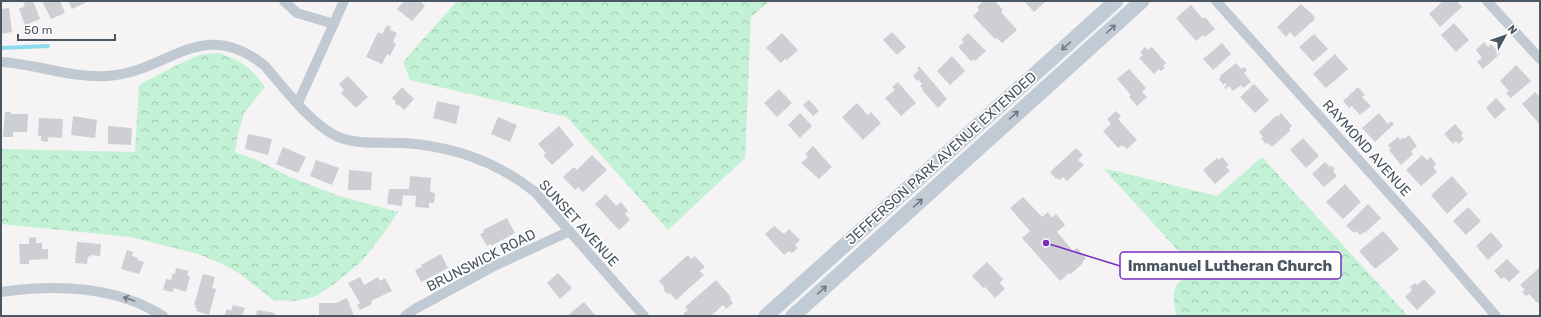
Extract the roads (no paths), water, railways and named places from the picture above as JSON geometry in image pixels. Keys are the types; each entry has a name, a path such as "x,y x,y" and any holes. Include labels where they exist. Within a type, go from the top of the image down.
{"street":[{"path":"284,1 297,13 334,24"},
{"path":"298,103 344,1"},
{"name":"JEFFERSON PARK AVENUE EXTENDED","path":"766,316 1116,1"},
{"name":"JEFFERSON PARK AVENUE EXTENDED","path":"793,316 1142,1"},
{"name":"RAYMOND AVENUE","path":"1216,1 1428,237 1496,316"},
{"path":"1487,1 1540,59"},
{"name":"SUNSET AVENUE","path":"1,62 29,65 70,75 92,77 124,74 150,65 186,49 204,45 225,46 239,50 255,58 324,129 337,136 348,140 363,142 425,144 444,148 469,155 500,168 518,178 535,192 644,316"},
{"name":"BRUNSWICK ROAD","path":"406,316 415,309 492,267 570,231"},
{"path":"1,292 55,288 109,293 130,299 163,316"}],"waterway":[{"path":"1,48 48,46"}],"place":[{"name":"Immanuel Lutheran Church","path":"1046,243"}]}
